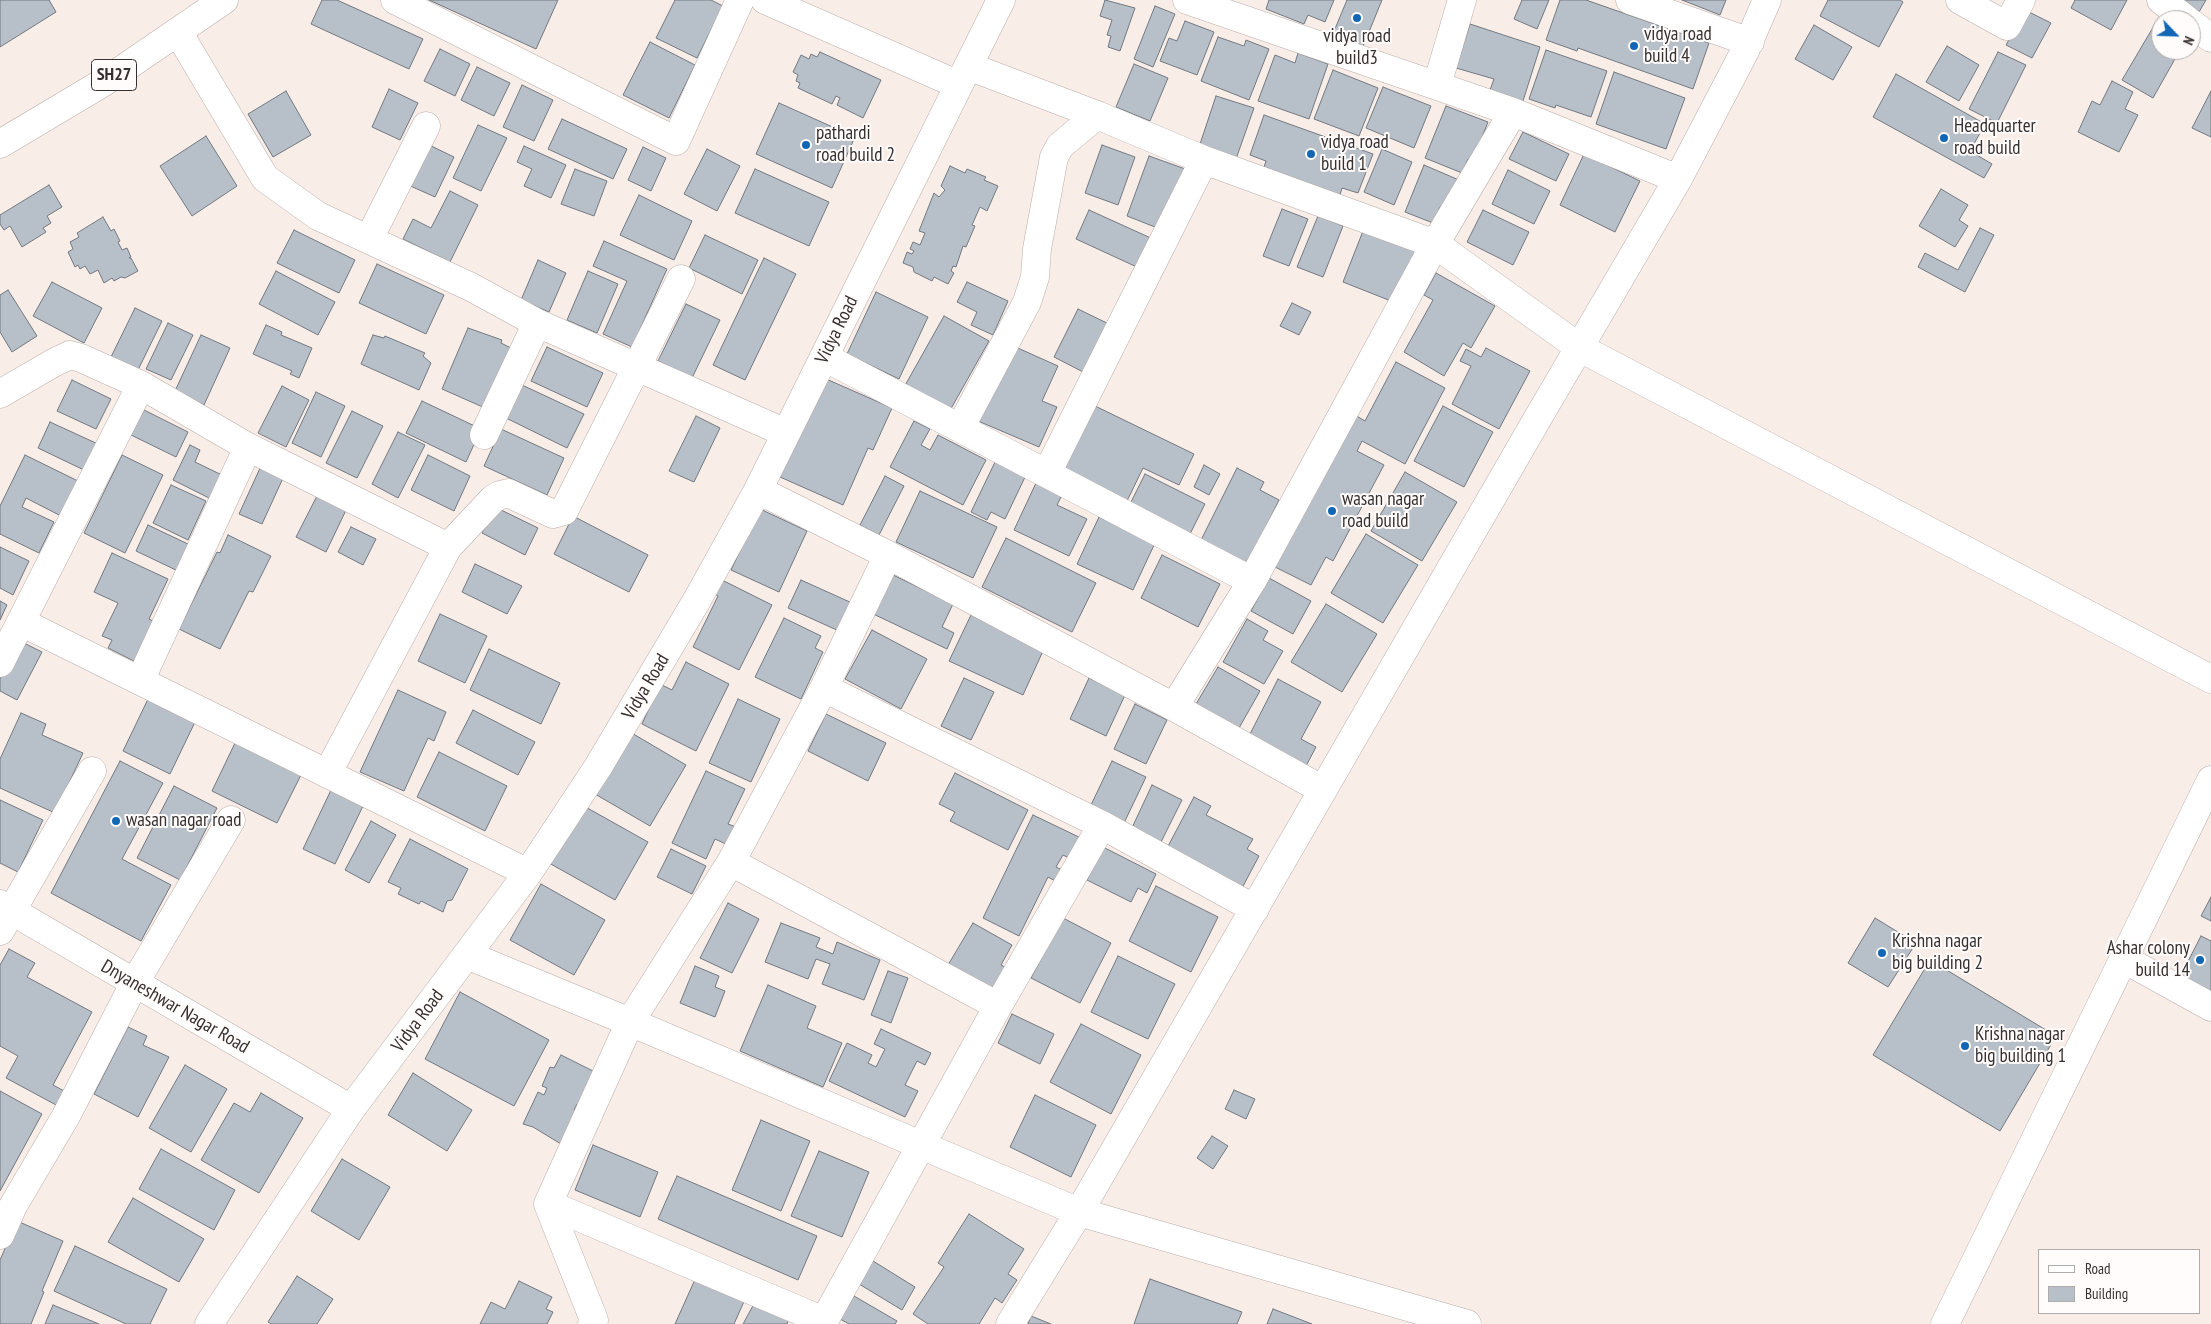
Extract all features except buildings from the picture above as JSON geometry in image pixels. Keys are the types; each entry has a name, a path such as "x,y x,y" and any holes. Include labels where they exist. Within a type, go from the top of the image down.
{"street":[{"name":"SH27","path":"0,144 104,82 224,0"},
{"path":"395,0 676,141 740,0"},
{"path":"765,0 963,76 1097,115 1204,160 1435,244 1580,348 2211,679"},
{"name":"Vidya Road","path":"209,1324 351,1109 528,873 598,767 697,600 758,490 1001,0"},
{"path":"1437,84 1462,0"},
{"path":"1630,0 1750,42"},
{"path":"1010,1324 1079,1212 1678,179 1750,42 1767,0"},
{"path":"1960,0 2006,26 2021,0"},
{"path":"2161,0 2174,10"},
{"path":"1195,1 1513,112 1678,179"},
{"path":"178,32 265,178 318,216 471,287 537,323 786,433"},
{"path":"1174,707 1252,581 1435,244 1513,112"},
{"path":"960,428 1027,302 1035,277 1037,249 1054,157 1060,146 1097,115"},
{"path":"369,239 426,126"},
{"path":"1047,473 1204,160"},
{"path":"327,774 448,547 493,499 500,495 508,493 553,514 564,511 681,280"},
{"path":"484,435 537,323"},
{"path":"0,394 70,355 81,358 141,385 248,447 448,547"},
{"path":"824,357 1252,581"},
{"path":"0,663 141,385"},
{"path":"140,681 248,447"},
{"path":"758,490 888,555 1174,707 1323,790"},
{"path":"592,1324 594,1320 548,1204 630,1022 731,862 824,688 888,555"},
{"path":"21,622 528,873"},
{"path":"824,688 1102,825 1255,909"},
{"path":"4,915 92,771"},
{"path":"1946,1324 2211,780"},
{"path":"0,1235 13,1206 66,1116 134,984 231,820"},
{"path":"548,1204 823,1322 998,1006 1102,825"},
{"path":"731,862 998,1006"},
{"name":"Dnyaneshwar Nagar Road","path":"4,915 134,984 351,1109"},
{"path":"467,955 1079,1212 1467,1324"},
{"path":"2124,959 2211,1007"}],"place":[{"name":"vidya road build3","path":"1357,18"},
{"name":"vidya road build 4","path":"1634,46"},
{"name":"Headquarter road build","path":"1944,138"},
{"name":"pathardi road build 2","path":"806,145"},
{"name":"vidya road build 1","path":"1311,154"},
{"name":"wasan nagar road build","path":"1332,511"},
{"name":"wasan nagar road","path":"116,821"},
{"name":"Krishna nagar big building 2","path":"1882,953"},
{"name":"Ashar colony build 14","path":"2200,960"},
{"name":"Krishna nagar big building 1","path":"1965,1046"}]}
